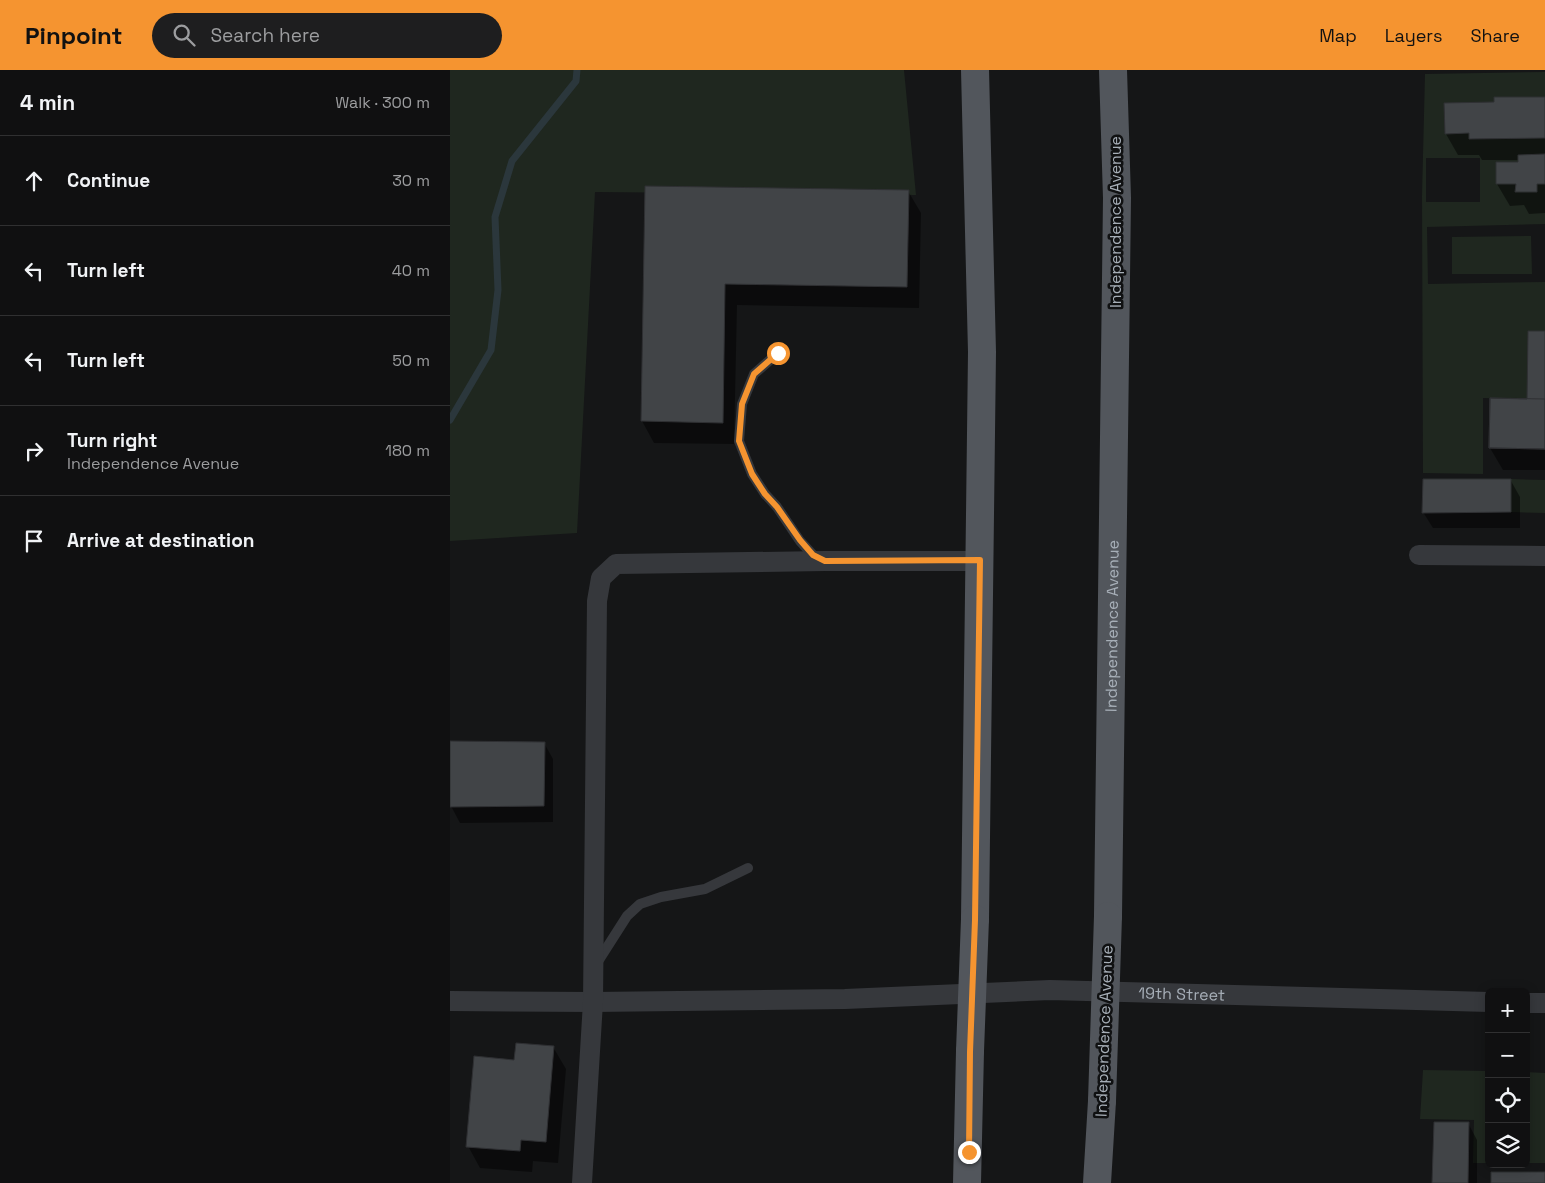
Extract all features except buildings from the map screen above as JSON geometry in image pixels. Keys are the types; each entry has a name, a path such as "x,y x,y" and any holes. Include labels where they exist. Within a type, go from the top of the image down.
{"main road":[{"path":"967,1183 975,920 982,352 975,70"},
{"name":"Independence Avenue","path":"1097,1183 1102,1101 1108,916 1117,198 1113,70"}],"street":[{"path":"1419,556 1545,556"},
{"path":"582,1183 593,1002 597,601 601,578 616,564 980,560"},
{"name":"19th Street","path":"450,1001 593,1002 845,999 1050,990 1485,1002"},
{"path":"1530,1003 1545,1003"}],"lane":[{"path":"778,353 754,374 742,404 739,441 752,474 765,494 813,555 825,561"},
{"path":"594,968 627,916 640,904 661,897 705,889 748,868"}],"shaded area":[{"path":"450,70 904,70 916,195 595,192 577,533 450,541"},
{"path":"1545,72 1545,97 1494,97 1494,102 1444,104 1445,134 1469,133 1469,139 1545,138 1545,154 1518,155 1518,162 1496,162 1496,184 1516,184 1516,192 1537,192 1537,184 1545,184 1545,224 1427,227 1428,284 1545,282 1545,331 1528,332 1527,399 1483,398 1483,474 1423,473 1422,196 1425,74","holes":["1426,158 1480,158 1480,202 1426,202"]},
{"path":"1531,236 1532,274 1452,274 1452,237"},
{"path":"1511,479 1545,480 1545,513 1511,512"},
{"path":"1423,1070 1485,1071 1485,1163 1473,1163 1474,1120 1420,1119"},
{"path":"1530,1072 1545,1073 1545,1163 1530,1163"}],"waterway":[{"path":"450,420 491,350 498,290 495,217 512,161 576,81 577,70"}],"route":[{"path":"778,353 754,374 742,404 739,441 752,474 765,494 813,555 825,561 980,560 975,920 970,1052 969,1152"}]}
